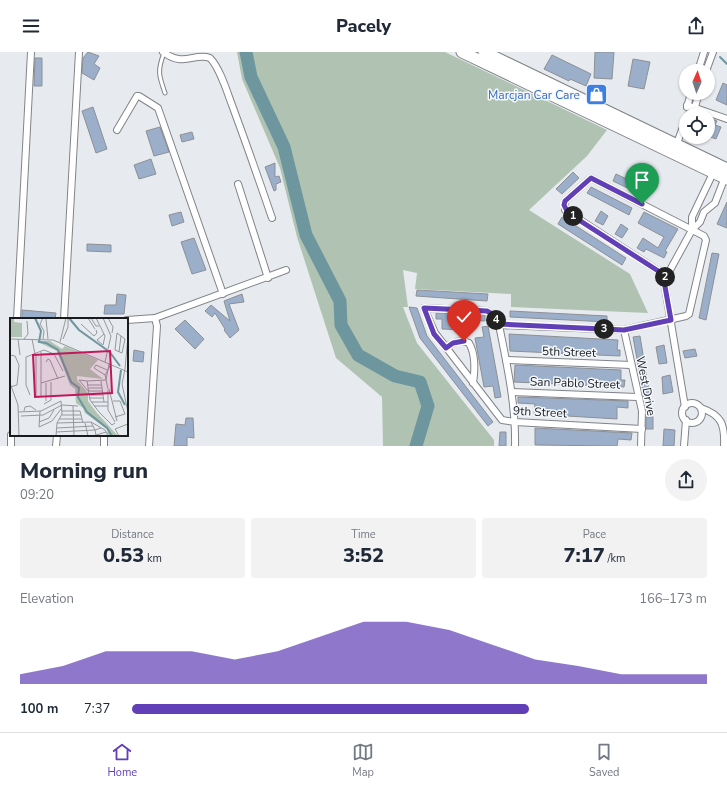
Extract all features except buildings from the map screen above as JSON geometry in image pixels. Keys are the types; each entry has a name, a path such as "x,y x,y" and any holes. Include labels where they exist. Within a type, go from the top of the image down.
{"highway":[{"path":"462,52 675,149"},
{"path":"484,52 726,175"}],"street":[{"path":"17,318 31,52"},
{"path":"64,318 79,52"},
{"path":"164,52 177,59 193,52 201,52 210,58 223,81 272,218"},
{"path":"700,64 704,53 712,54 708,64"},
{"path":"117,130 137,96 158,108 223,294"},
{"path":"687,108 689,100"},
{"path":"695,107 697,100"},
{"path":"687,105 727,119"},
{"path":"675,149 679,138"},
{"path":"692,230 692,217 714,168"},
{"path":"688,405 683,390 664,281 692,230 700,222 704,212 715,203 726,175"},
{"path":"515,446 515,422 512,392 499,324 624,330 686,316 691,310 706,240 704,236 591,178 565,201 565,210 568,213 666,276"},
{"path":"238,184 268,278"},
{"path":"128,320 155,318 268,278 286,270"},
{"name":"9th Street","path":"499,324 492,314 487,311 424,308 434,334 500,418 506,422 642,428"},
{"path":"148,446 157,326 155,318"},
{"name":"West Drive","path":"624,330 637,397 642,411 641,446"},
{"path":"446,348 458,341 469,343 472,348 475,368 473,383"},
{"name":"5th Street","path":"506,360 631,365"},
{"name":"San Pablo Street","path":"512,392 637,397"},
{"path":"684,446 686,420 683,412 688,405 696,404 718,417 724,431 724,446"},
{"path":"686,420 691,423 697,422 702,414 701,408"}],"lane":[{"path":"164,52 159,66 158,75 165,93"}],"green space":[{"path":"237,52 445,52 607,130 587,156 529,210 630,274 648,313 511,307 511,294 415,289 417,273 403,270 408,307 403,307 417,343 494,440 494,446 383,446 382,397 336,358 297,237 280,168 242,79"}],"waterway":[{"path":"246,52 251,77 284,147 306,235 340,301 341,325 358,355 395,376 420,382 428,406 416,446"},
{"path":"720,57 727,64"}],"place":[{"name":"Marcjan Car Care","path":"596,95"}],"route":[{"path":"464,341 458,341 446,348 434,334 424,308 487,311 492,314 499,324 624,330 671,320 664,281 666,276 568,213 565,210 564,205 565,201 591,178 642,204"}]}
